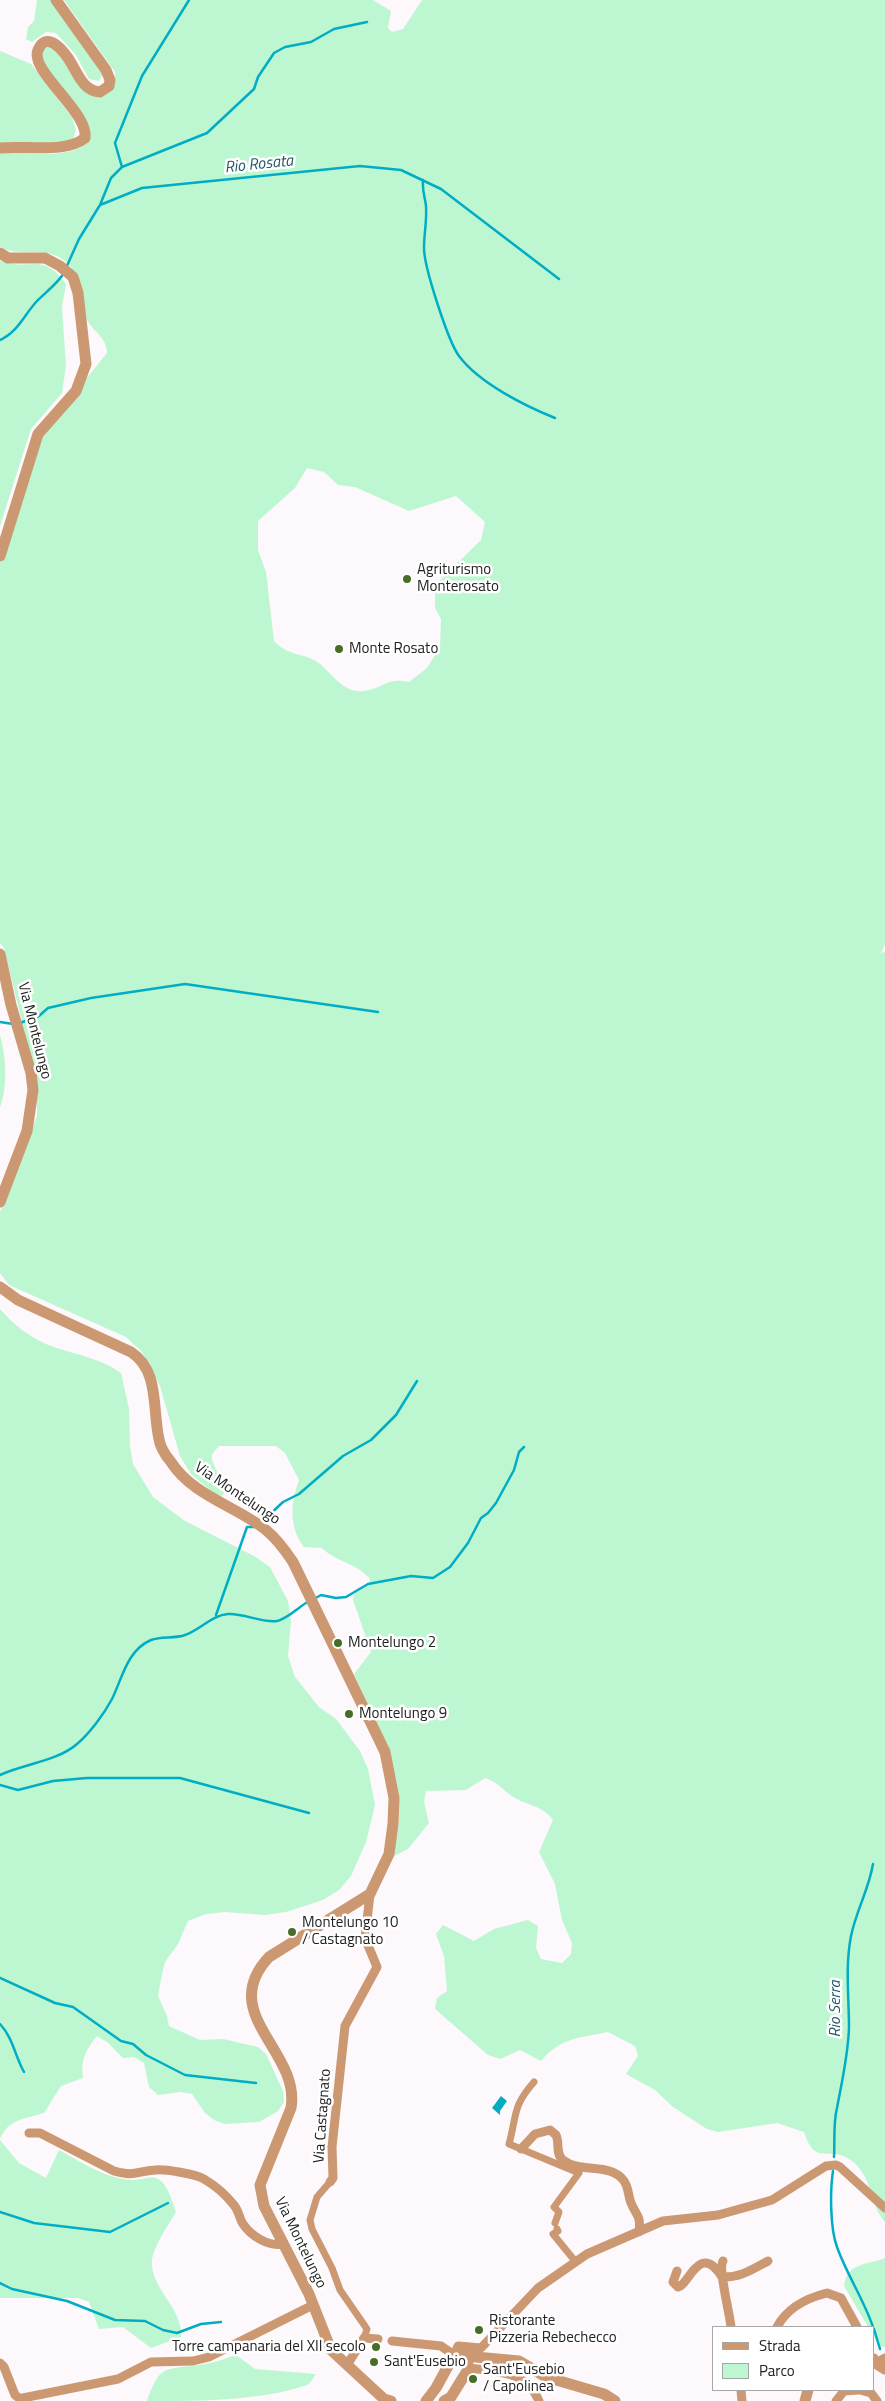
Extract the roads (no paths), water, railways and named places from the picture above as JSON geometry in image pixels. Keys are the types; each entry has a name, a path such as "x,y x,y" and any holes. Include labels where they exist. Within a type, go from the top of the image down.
{"street":[{"path":"0,148 19,146 53,148 85,138 86,130 79,116 53,84 38,59 38,49 45,42 50,41 59,46 85,86 91,91 100,92 109,86 110,80 106,70 56,0"},
{"path":"0,253 8,258 44,258 60,266 73,277 78,293 86,364 76,391 38,434 0,556"},
{"name":"Via Montelungo","path":"0,954 11,1005 31,1073 32,1090 27,1131 0,1202"},
{"name":"Via Montelungo","path":"0,1286 18,1300 139,1358 149,1372 157,1409 159,1440 171,1463 200,1491 264,1529 278,1541 293,1562 385,1752 394,1798 389,1854 370,1894 269,1957 260,1966 254,1980 252,2006 256,2017 286,2070 292,2083 294,2095 291,2108 260,2185 264,2206 313,2305 335,2355 347,2365"},
{"name":"Via Castagnato","path":"365,2333 340,2290 332,2268 312,2230 310,2220 317,2197 334,2178 332,2147 345,2026 377,1967 365,1938 370,1894"},
{"path":"534,2082 523,2095 514,2112 509,2144 579,2172 554,2207 558,2212 556,2226 558,2232 553,2234 575,2261"},
{"path":"520,2149 535,2134 550,2130 556,2135 559,2155 564,2161 583,2168 607,2170 617,2174 624,2182 631,2204 640,2218 639,2232"},
{"path":"29,2133 40,2133 114,2171 127,2175 157,2169 193,2173 205,2179 233,2203 242,2224 250,2231 267,2243 282,2244"},
{"path":"469,2368 458,2346 484,2346 526,2299 575,2261 663,2221 718,2215 772,2200 812,2173 832,2165 840,2167 885,2208"},
{"path":"723,2260 720,2266 731,2326"},
{"path":"677,2271 673,2282 678,2287 684,2284 694,2268 702,2264 714,2267 722,2277 731,2278 747,2273 768,2261"},
{"path":"778,2326 781,2319 791,2310 806,2301 827,2293 841,2298 857,2326"},
{"path":"0,2363 4,2367 15,2395 23,2398 118,2379 151,2362 193,2361 210,2357 313,2305"},
{"path":"391,2401 378,2396 347,2365 365,2333 378,2339 441,2346 463,2355 519,2361 546,2376 604,2394 615,2401"},
{"path":"426,2401 463,2355"},
{"path":"444,2401 451,2397 469,2368"},
{"path":"469,2368 516,2376 529,2386 540,2401"},
{"path":"436,2388 436,2401"},
{"path":"836,2401 844,2391"},
{"path":"863,2391 870,2393 877,2401"}],"water":[{"path":"501,2096 507,2101 500,2111 500,2115 492,2108"}],"waterway":[{"path":"122,167 115,143 142,76 189,0"},
{"path":"100,205 111,178 122,167 207,133 254,89 258,77 274,53 285,47 311,42 334,29 367,22"},
{"name":"Rio Rosata","path":"66,268 79,239 100,205 142,188 360,166 401,170 441,189 559,279"},
{"path":"423,180 426,206 425,257 437,304 454,348 468,366 490,384 503,393 555,418"},
{"name":"Rio Rosata","path":"0,340 16,328 37,301 64,273"},
{"path":"20,1023 39,1016 48,1008 91,998 185,984 378,1012"},
{"path":"0,1022 13,1024"},
{"path":"262,1522 283,1502 299,1494 343,1456 371,1440 396,1415 417,1381"},
{"path":"314,1599 321,1595 336,1598 346,1597 368,1584 411,1576 433,1578 450,1567 468,1543 481,1518 496,1503 514,1470 519,1452 524,1447"},
{"path":"216,1615 247,1527 255,1527"},
{"path":"0,1775 60,1754 82,1740 105,1711 131,1658 136,1651 151,1640 185,1635 217,1617 228,1614 265,1621 277,1621 285,1618 309,1601"},
{"path":"0,1785 18,1790 53,1781 87,1778 180,1778 309,1813"},
{"name":"Rio Serra","path":"834,2157 835,2120 849,2028 849,1948 853,1927 869,1882 873,1864"},
{"path":"0,1978 55,2003 73,2007 121,2041 133,2044 146,2055 185,2075 256,2083"},
{"path":"0,2024 8,2035 24,2072"},
{"name":"Rio Serra","path":"833,2171 831,2209 837,2247 873,2326"},
{"path":"0,2212 34,2223 110,2232 168,2203"},
{"path":"0,2283 12,2289 67,2301 115,2320 145,2321 163,2330 177,2333 201,2324 221,2322"},
{"name":"Rio Serra","path":"875,2332 880,2349"}],"place":[{"name":"Agriturismo Monterosato","path":"407,579"},
{"name":"Monte Rosato","path":"339,649"},
{"name":"Montelungo 2","path":"338,1643"},
{"name":"Montelungo 9","path":"349,1714"},
{"name":"Montelungo 10 / Castagnato","path":"292,1932"},
{"name":"Ristorante Pizzeria Rebechecco","path":"479,2330"},
{"name":"Torre campanaria del XII secolo","path":"376,2347"},
{"name":"Sant'Eusebio","path":"374,2362"},
{"name":"Sant'Eusebio / Capolinea","path":"473,2379"}]}
